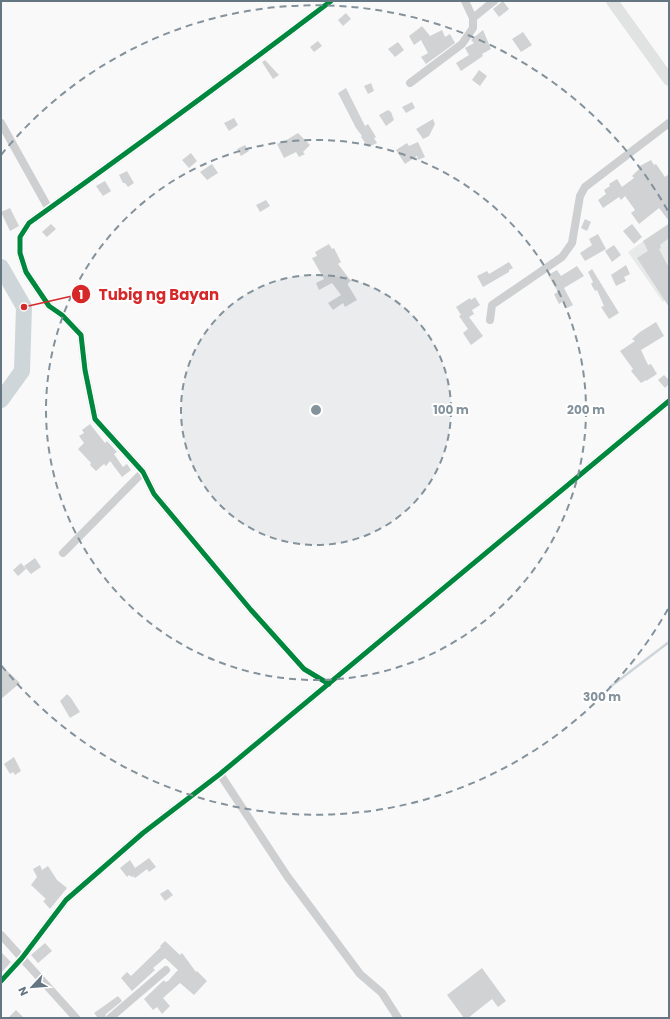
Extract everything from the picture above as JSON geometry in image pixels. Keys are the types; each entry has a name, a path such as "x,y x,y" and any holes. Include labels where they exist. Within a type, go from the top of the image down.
{"main road":[{"path":"612,1 669,80"}],"street":[{"path":"329,684 304,669 251,610 154,494 143,472 95,419 85,370 81,336 62,315 49,306 26,272 20,253 20,237 29,223 179,113 226,81 331,1"},
{"path":"410,83 462,44 472,28 473,18 465,1"},
{"path":"473,18 494,1"},
{"path":"1,123 49,209"},
{"path":"490,320 492,305 562,257 572,243 580,196 585,187 669,123"},
{"path":"1,981 22,958 66,900 143,833 220,774 669,401"},
{"path":"63,552 143,472"},
{"path":"220,774 287,876 360,974 382,993 398,1018"},
{"path":"1,935 76,1018"},
{"path":"110,1018 166,970"}],"shaded area":[{"path":"669,223 669,297 663,302 628,252"}],"building":[{"path":"503,1 509,9 499,17 493,9"},
{"path":"346,13 351,19 343,26 338,20"},
{"path":"422,26 430,36 442,30 445,37 450,34 455,43 426,64 421,57 428,53 421,40 414,45 409,36"},
{"path":"483,30 491,49 482,54 483,56 461,71 456,63 469,55 465,48 474,43 471,40"},
{"path":"523,32 532,45 521,52 512,39"},
{"path":"318,41 322,46 314,52 310,47"},
{"path":"398,42 404,50 395,57 388,49"},
{"path":"265,60 279,75 273,79 262,62"},
{"path":"479,70 487,76 480,86 472,80"},
{"path":"371,83 374,91 368,94 364,86"},
{"path":"346,88 365,126 368,124 376,137 374,138 377,143 368,147 361,137 362,136 356,128 338,93"},
{"path":"412,102 415,108 406,113 402,107"},
{"path":"388,110 391,112 394,120 386,126 379,115"},
{"path":"234,118 238,125 229,131 224,123"},
{"path":"433,119 435,124 429,136 423,139 416,129"},
{"path":"298,133 310,145 303,152 305,154 299,157 296,152 284,158 277,144"},
{"path":"418,142 425,157 418,160 417,156 405,164 396,150 407,143 409,146"},
{"path":"245,145 249,151 241,156 237,149"},
{"path":"191,153 197,161 189,168 182,160"},
{"path":"651,160 654,165 656,164 665,177 669,174 669,221 659,208 639,224 631,213 635,210 625,196 621,200 619,197 603,208 598,200 606,194 604,190 610,186 609,184 617,179 622,187 634,178 632,176 639,169 638,167"},
{"path":"212,164 218,173 207,180 200,172"},
{"path":"127,171 134,183 128,187 125,183 123,183 119,175"},
{"path":"105,181 111,191 103,196 96,186"},
{"path":"266,200 270,206 260,212 256,205"},
{"path":"10,208 19,226 10,231 1,212"},
{"path":"585,219 591,222 587,231 581,228"},
{"path":"51,224 56,229 47,237 42,232"},
{"path":"632,224 642,237 634,244 623,231"},
{"path":"669,224 669,238 660,245 661,248 659,249 669,268 669,307 637,258 648,251 643,241"},
{"path":"598,234 606,249 585,261 580,253 592,245 589,239"},
{"path":"329,244 332,249 334,248 341,262 338,264 351,281 348,285 357,300 345,307 343,303 333,310 328,303 341,295 332,283 319,290 316,283 324,279 312,258 317,256 315,252"},
{"path":"614,245 621,255 612,262 605,251"},
{"path":"509,262 513,268 509,270 509,272 483,287 477,276 487,271 489,274"},
{"path":"626,265 630,274 624,277 626,281 616,286 611,275"},
{"path":"577,266 584,276 564,288 573,305 567,308 563,301 559,304 554,294 558,292 548,275 557,270 561,276"},
{"path":"592,269 619,313 609,319 601,307 604,306 597,290 595,291 591,284 593,282 588,272"},
{"path":"475,297 480,305 472,310 474,314 469,317 483,336 471,345 463,333 468,329 459,316 461,315 456,307 470,298 471,300"},
{"path":"656,322 664,336 641,350 648,365 651,364 657,374 641,383 631,371 633,369 620,351 635,341 632,339 640,332"},
{"path":"664,375 669,380 669,384 665,388 658,380"},
{"path":"90,424 105,443 107,441 117,452 114,454 123,467 127,464 131,470 122,477 110,461 106,466 104,464 96,471 78,449 84,443 79,436 84,433 82,430"},
{"path":"35,558 41,567 31,574 24,566"},
{"path":"21,563 26,569 18,576 13,570"},
{"path":"1,665 20,683 1,699"},
{"path":"67,694 80,712 70,718 60,701"},
{"path":"14,757 21,771 15,775 13,772 10,774 4,764"},
{"path":"149,858 156,867 149,872 147,869 135,878 129,875 127,877 120,868 130,860 135,868"},
{"path":"40,865 42,870 48,866 57,880 67,888 50,909 43,901 46,899 31,885 37,877 33,869"},
{"path":"168,889 173,895 165,901 160,894"},
{"path":"165,941 180,955 182,953 196,972 197,971 207,981 194,995 180,983 163,998 170,1006 162,1014 157,1007 153,1010 144,999 164,980 165,982 168,981 178,970 165,958 153,968 155,970 132,991 121,978 127,972 131,976 161,947 160,946"},
{"path":"45,943 52,951 38,963 31,955"},
{"path":"1,952 11,962 1,973"},
{"path":"482,968 506,1001 498,1007 492,999 468,1018 464,1018 447,995"},
{"path":"118,996 122,1001 106,1014 105,1018 98,1018 94,1013"},
{"path":"16,1010 24,1018 8,1018"}],"waterway":[{"path":"1,267 24,307 22,371 1,400"},
{"path":"610,687 669,642"}],"cycle path":[{"path":"329,684 304,669 251,610 154,494 143,472 95,419 85,370 81,335 62,315 49,306 26,272 20,253 20,237 29,223 181,113 331,1"},
{"path":"1,981 22,958 66,900 143,833 220,774 669,401"}],"place":[{"name":"Tubig ng Bayan","path":"24,307"}]}
